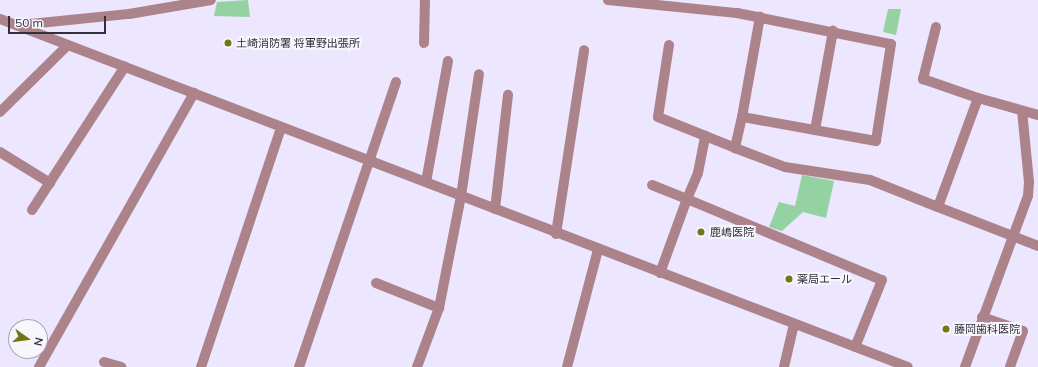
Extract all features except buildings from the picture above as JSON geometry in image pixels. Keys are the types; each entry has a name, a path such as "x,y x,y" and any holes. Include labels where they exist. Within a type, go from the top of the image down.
{"street":[{"path":"18,25 129,14 211,0"},
{"path":"424,43 425,0"},
{"path":"608,0 760,17 890,44 876,141 742,117"},
{"path":"735,148 760,17"},
{"path":"0,19 125,66 281,128 426,182 556,234 908,367"},
{"path":"936,27 923,79 978,98 1038,115"},
{"path":"816,130 833,31"},
{"path":"0,112 68,45"},
{"path":"669,45 658,117 784,167 870,180 1038,246"},
{"path":"556,234 584,50"},
{"path":"426,182 448,61"},
{"path":"32,210 125,66"},
{"path":"417,367 439,308 461,196 479,74"},
{"path":"299,367 396,82"},
{"path":"39,367 194,93"},
{"path":"495,210 508,95"},
{"path":"938,207 978,98"},
{"path":"965,367 982,317 1028,196 1029,182 1022,111"},
{"path":"200,367 281,128"},
{"path":"660,273 698,173 705,136"},
{"path":"0,152 50,183"},
{"path":"652,185 882,280 855,347"},
{"path":"567,367 598,250"},
{"path":"376,283 439,308"},
{"path":"982,317 1023,331 1010,367"},
{"path":"784,367 794,324"},
{"path":"104,362 121,367"}],"green space":[{"path":"248,0 250,17 214,16 217,2"},
{"path":"888,9 901,9 896,35 883,32"},
{"path":"802,175 834,181 826,218 803,212 782,231 769,227 779,202 795,206"}],"place":[{"name":"土崎消防署 将軍野出張所","path":"228,43"},
{"name":"鹿嶋医院","path":"701,232"},
{"name":"薬局エール","path":"789,279"},
{"name":"藤岡歯科医院","path":"946,329"}]}
